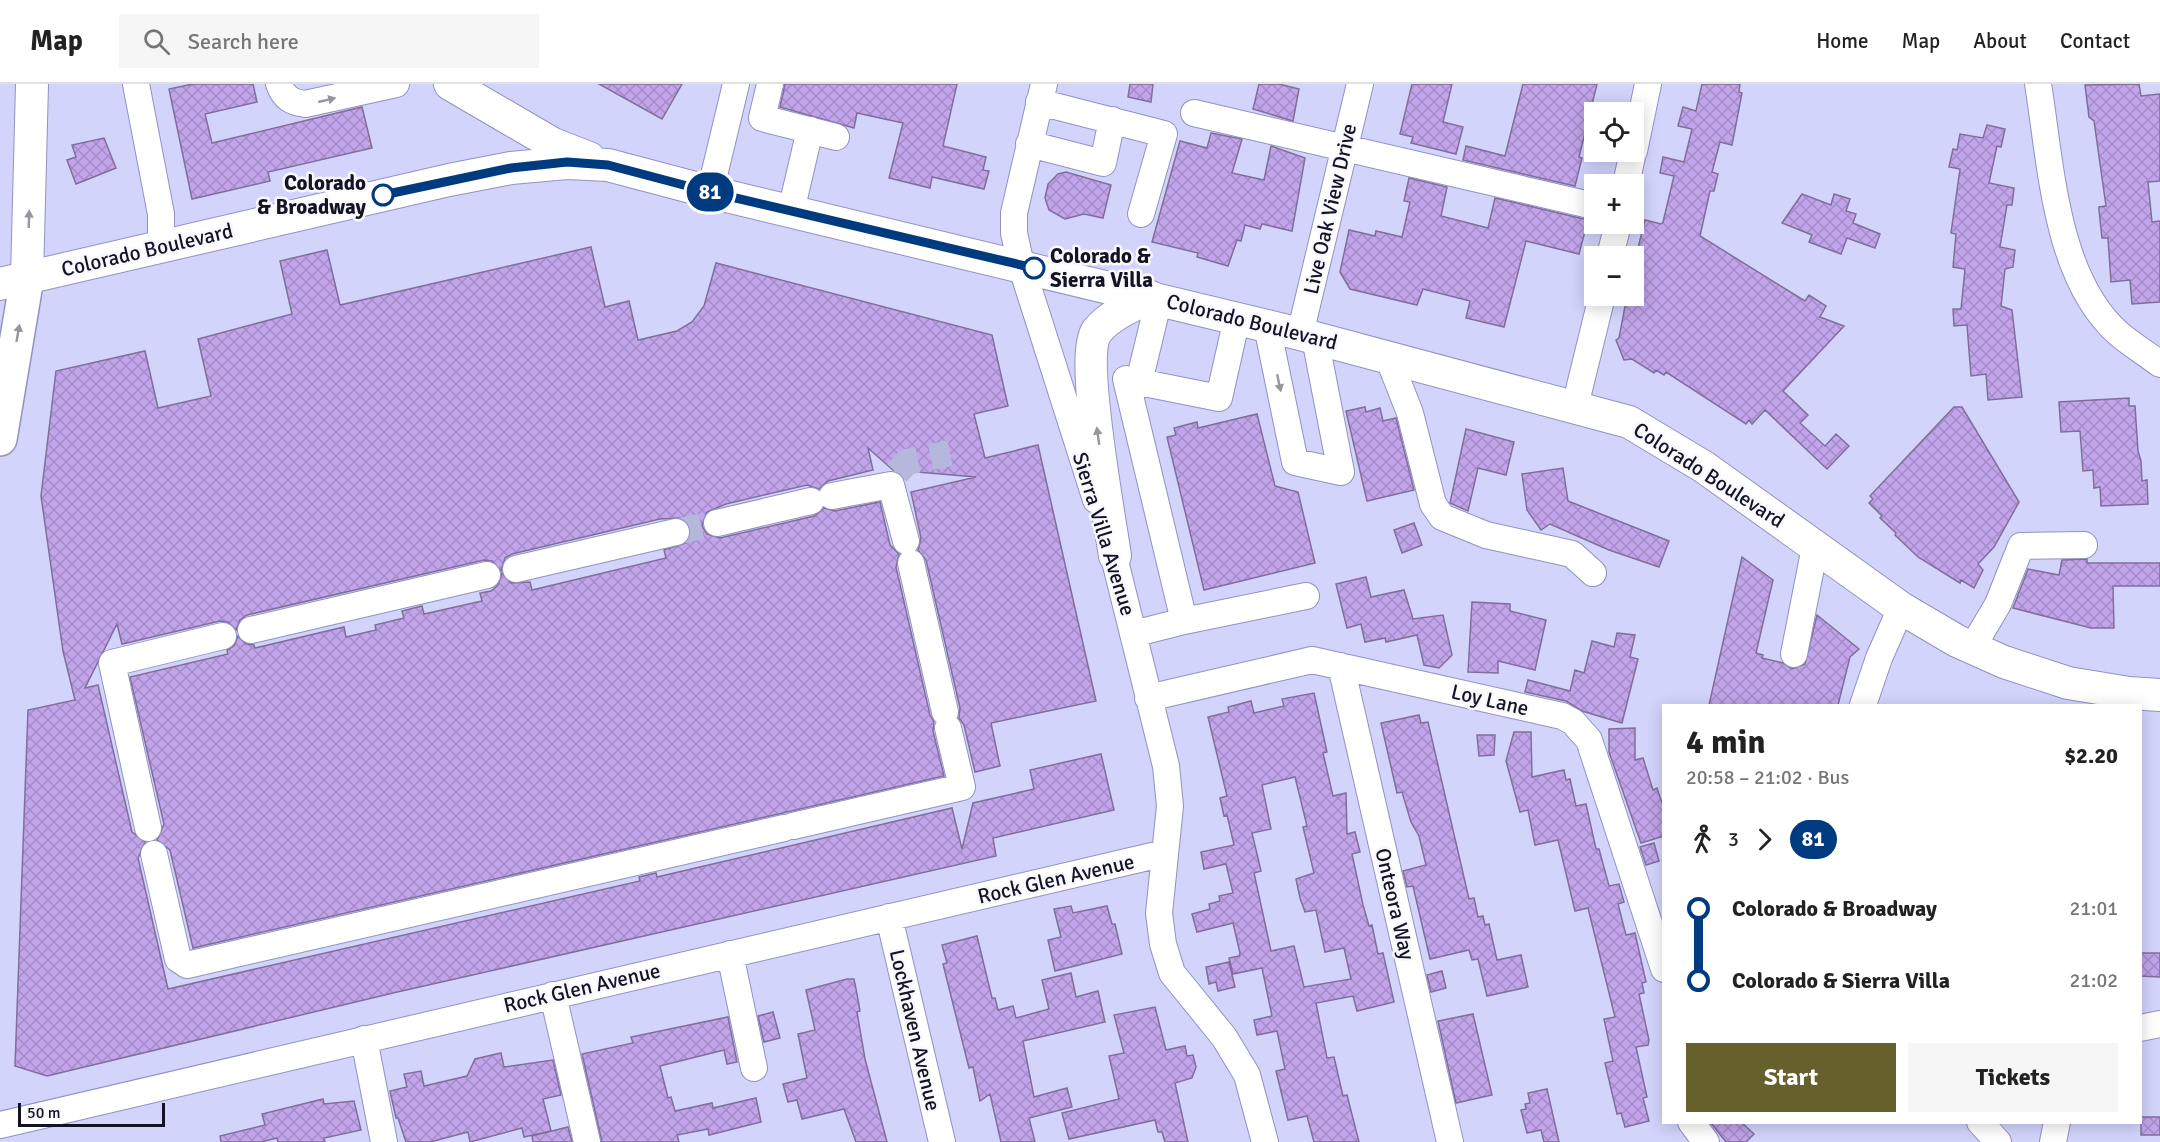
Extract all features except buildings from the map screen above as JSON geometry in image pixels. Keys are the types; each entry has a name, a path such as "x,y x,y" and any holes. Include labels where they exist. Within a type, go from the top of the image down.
{"highway":[{"path":"0,439 14,281"}],"main road":[{"path":"14,281 32,84"},
{"path":"450,84 553,144 608,165"},
{"name":"Colorado Boulevard","path":"14,281 511,168 567,162 608,165 710,192 1021,265 1308,336 1629,422 1704,467 1901,609 1972,648 2004,662 2068,683 2129,693 2160,695"},
{"path":"1115,556 1094,406 1091,363 1096,333 1116,314 1155,298"}],"street":[{"path":"136,84 161,214 161,246"},
{"path":"279,84 282,93 292,102 305,104 396,84"},
{"path":"710,192 736,84"},
{"path":"770,84 762,118 836,137"},
{"name":"Live Oak View Drive","path":"1308,336 1360,84"},
{"path":"1644,102 1648,84"},
{"path":"2038,84 2062,236 2079,278 2118,333 2160,364"},
{"path":"1041,93 1112,120 1164,134 1141,214"},
{"name":"Sierra Villa Avenue","path":"1041,93 1014,213 1014,233 1021,265 1071,425 1115,556 1166,766 1170,806 1159,914 1163,944 1172,973 1224,1037 1248,1075 1265,1142"},
{"path":"1194,113 1584,204"},
{"path":"1029,144 1103,163 1112,120"},
{"path":"790,211 810,130"},
{"path":"1139,382 1155,298"},
{"path":"1575,406 1600,306"},
{"path":"1184,621 1126,379 1219,398 1236,318"},
{"path":"1267,326 1295,462 1341,472 1308,336"},
{"path":"1388,357 1410,413 1433,504 1442,517 1486,535 1572,554 1593,573"},
{"path":"154,854 178,959 187,965 962,787 908,552 894,479 717,523"},
{"path":"516,569 676,532"},
{"path":"1972,648 1998,604 2021,546 2084,545"},
{"path":"1794,654 1815,547"},
{"path":"251,630 487,575"},
{"path":"1133,634 1306,596"},
{"path":"1863,704 1879,658 1901,609"},
{"path":"148,828 112,663 223,636"},
{"name":"Loy Lane","path":"1148,698 1304,661 1320,661 1562,716 1582,730 1589,740 1662,963"},
{"name":"Onteora Way","path":"1341,666 1450,1142"},
{"name":"Rock Glen Avenue","path":"0,1125 1165,853"},
{"name":"Lockhaven Avenue","path":"889,917 942,1142"},
{"path":"730,954 754,1068"},
{"path":"553,995 587,1142"},
{"path":"2142,1028 2160,1024"},
{"path":"364,1039 384,1142"},
{"path":"1692,1124 1706,1142"},
{"path":"1982,1124 1998,1142"},
{"path":"2053,1142 2058,1124"}],"tunnel":[{"path":"897,473 907,462 950,453"},
{"path":"676,532 717,523"}],"bus line":[{"name":"81","path":"383,195 511,168 567,162 608,165 710,192 1034,268"}],"place":[{"name":"Colorado & Broadway","path":"383,195"},
{"name":"Colorado & Sierra Villa","path":"1034,268"}]}
